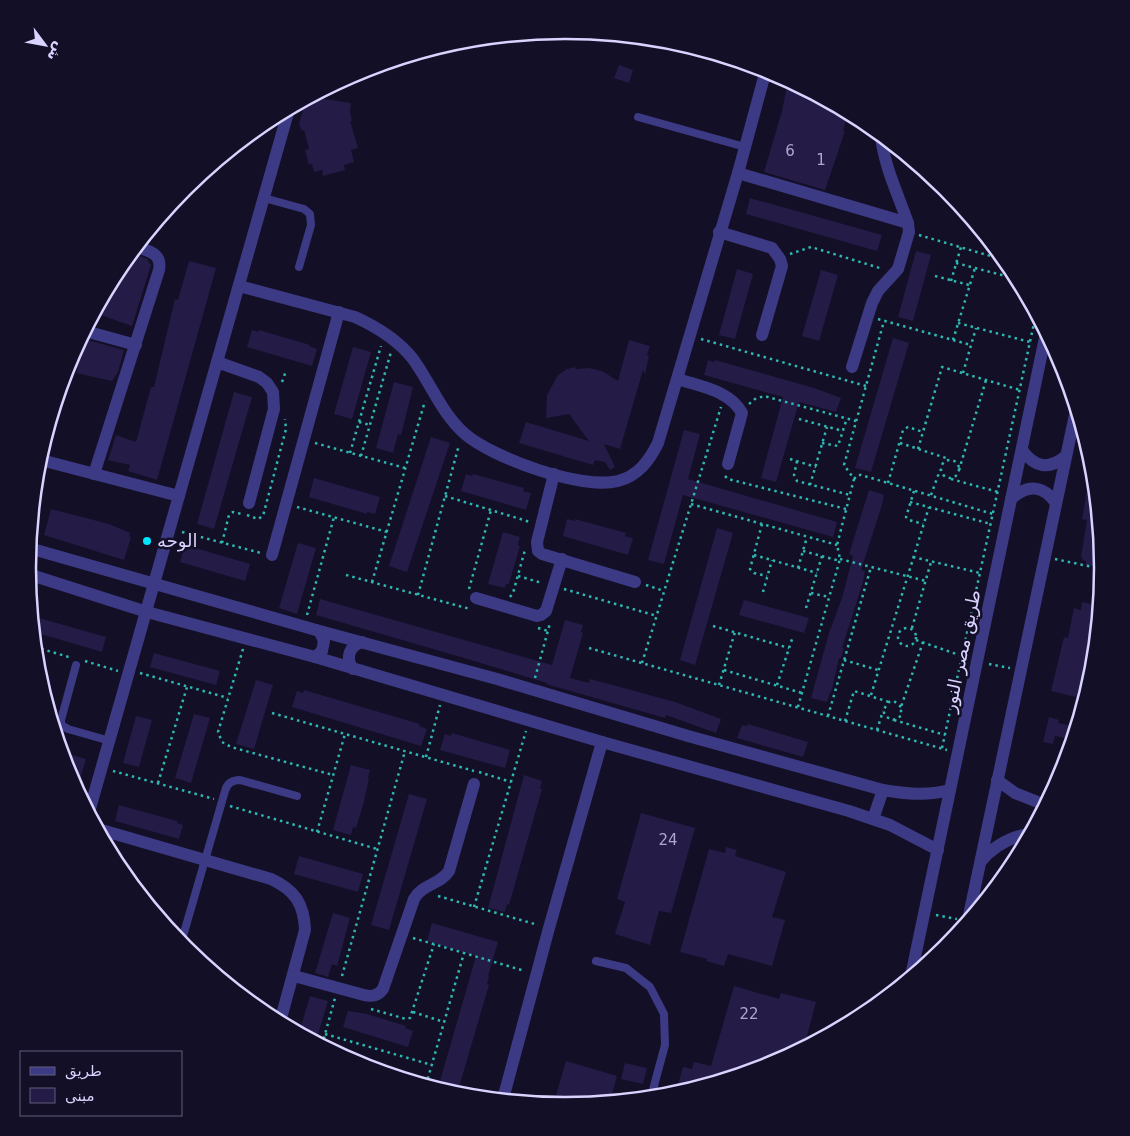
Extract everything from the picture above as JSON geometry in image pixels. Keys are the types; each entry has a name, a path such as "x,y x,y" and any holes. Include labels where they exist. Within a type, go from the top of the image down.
{"street":[{"path":"239,286 356,317 389,336 412,358 448,415 462,432 474,442 491,451 522,464 554,474 604,483 624,478 643,467 652,456 658,443 738,173 764,78"},
{"path":"92,803 286,119"},
{"path":"852,366 867,316 878,291 896,272 909,228 889,171 882,146"},
{"path":"738,173 909,228"},
{"path":"720,232 772,248 780,259 782,266 762,335"},
{"path":"94,474 160,266 154,253 144,249"},
{"path":"272,556 339,312"},
{"path":"92,333 136,345"},
{"name":"طريق مصر النور","path":"913,967 1044,344"},
{"path":"217,362 259,377 267,383 273,392 275,400 249,503"},
{"path":"678,379 724,394 736,404 742,413 728,464"},
{"path":"966,914 981,861 1073,422"},
{"path":"1022,450 1028,459 1038,464 1053,464 1066,456"},
{"path":"47,462 179,496"},
{"path":"554,474 536,545 540,552 635,582"},
{"path":"1012,499 1019,492 1029,488 1040,489 1049,494 1056,503"},
{"path":"37,550 883,790 923,795 950,790"},
{"path":"470,602 541,616 546,611 562,559"},
{"path":"36,577 146,612 315,657 602,742 874,819 901,830 938,850"},
{"path":"310,628 323,636 324,641 322,651 315,657"},
{"path":"353,669 348,660 348,655 353,646 362,642"},
{"path":"505,1093 602,742"},
{"path":"997,780 1016,793 1039,802"},
{"path":"294,976 369,996 380,992 412,903 420,891 440,881 449,871 474,784"},
{"path":"874,819 883,790"},
{"path":"107,831 271,879 283,884 293,893 300,904 305,930 282,1015"},
{"path":"981,861 989,852 1008,839 1021,836"}],"lane":[{"path":"638,117 745,147"},
{"path":"264,198 304,209 312,217 299,267"},
{"path":"76,665 61,725 68,729 110,741"},
{"path":"183,933 228,784 236,780 297,796"},
{"path":"596,961 626,968 650,987 664,1014 665,1045 653,1089"}],"path":[{"path":"909,228 992,256"},
{"path":"780,259 811,247 896,272"},
{"path":"951,281 961,247"},
{"path":"956,263 1006,276"},
{"path":"953,340 975,268"},
{"path":"935,276 969,286"},
{"path":"867,316 971,345"},
{"path":"854,480 844,465 884,321"},
{"path":"958,323 1030,342"},
{"path":"942,748 1034,324"},
{"path":"963,373 976,328"},
{"path":"350,453 389,336"},
{"path":"361,456 370,425 389,336"},
{"path":"690,336 866,386"},
{"path":"918,449 942,367 1020,390"},
{"path":"281,386 286,370"},
{"path":"950,479 954,478 959,470 986,380"},
{"path":"372,582 429,385"},
{"path":"642,663 724,394"},
{"path":"742,413 755,399 764,396 856,421"},
{"path":"822,443 837,447 847,418"},
{"path":"798,419 843,431"},
{"path":"359,422 370,425"},
{"path":"810,485 827,427"},
{"path":"888,483 905,428 908,427 923,432"},
{"path":"418,595 462,432"},
{"path":"304,440 405,468"},
{"path":"899,443 951,460 955,462 959,470"},
{"path":"790,459 816,467"},
{"path":"931,496 942,464 951,460"},
{"path":"797,462 794,475 796,479 810,485 850,495"},
{"path":"728,464 725,476 728,479 846,509"},
{"path":"940,468 941,474 945,477 998,492"},
{"path":"798,707 840,560 837,545 854,480 858,475 993,514"},
{"path":"914,490 907,518 923,524"},
{"path":"445,496 532,522"},
{"path":"910,502 991,524"},
{"path":"286,504 387,532"},
{"path":"691,504 837,545"},
{"path":"871,695 929,507"},
{"path":"464,608 470,602 491,510"},
{"path":"310,628 334,517"},
{"path":"762,524 751,570 767,576"},
{"path":"170,528 272,556"},
{"path":"798,568 807,537"},
{"path":"504,599 509,598 514,593 525,549"},
{"path":"803,551 871,566 926,581"},
{"path":"754,555 817,573"},
{"path":"806,608 822,556"},
{"path":"913,557 980,573"},
{"path":"1044,557 1094,567"},
{"path":"763,592 772,560"},
{"path":"912,628 902,629 899,633 898,638 904,646 913,644 916,640 917,636 912,628 931,562"},
{"path":"828,716 871,566"},
{"path":"346,575 464,608"},
{"path":"518,576 657,616"},
{"path":"635,582 664,591"},
{"path":"811,593 829,597"},
{"path":"464,608 470,602"},
{"path":"531,689 551,623"},
{"path":"530,626 548,631"},
{"path":"713,626 789,648"},
{"path":"891,630 899,633"},
{"path":"719,685 735,632"},
{"path":"777,686 794,636"},
{"path":"246,638 218,732 219,738 226,745 333,775"},
{"path":"916,640 962,656"},
{"path":"893,720 901,716 901,707 923,642"},
{"path":"589,648 958,753"},
{"path":"844,660 878,670"},
{"path":"977,662 1020,670"},
{"path":"724,670 802,693"},
{"path":"130,671 228,698"},
{"path":"158,784 187,686"},
{"path":"845,721 854,691 889,702 894,701 901,707"},
{"path":"426,757 443,695"},
{"path":"877,730 883,710 889,702"},
{"path":"883,710 884,715 888,719 945,735"},
{"path":"272,713 511,782"},
{"path":"474,907 530,720"},
{"path":"317,832 345,734"},
{"path":"324,1038 405,751"},
{"path":"102,768 377,849"},
{"path":"420,891 549,928"},
{"path":"924,913 961,919"},
{"path":"402,934 537,974"},
{"path":"364,1007 406,1019 410,1018 434,944"},
{"path":"428,1079 464,953"},
{"path":"413,1012 444,1022"},
{"path":"325,1034 432,1064"}],"building":[{"path":"619,65 633,70 629,83 614,78"},
{"path":"787,88 846,120 843,131 845,131 825,190 764,172 782,111"},
{"path":"325,99 351,103 350,113 352,121 350,121 358,148 351,150 354,162 344,165 345,170 323,176 322,170 314,172 312,164 309,165 305,150 309,149 304,130 302,131 299,124 303,109"},
{"path":"750,198 882,235 877,251 746,214"},
{"path":"916,251 931,255 913,321 898,317"},
{"path":"139,256 147,259 151,265 132,326 101,315 125,274"},
{"path":"189,261 216,268 157,480 128,471 130,465 108,460 116,435 136,442 151,387 154,387 175,299 178,300"},
{"path":"737,269 753,274 735,339 719,335"},
{"path":"821,270 838,275 819,341 802,336"},
{"path":"252,330 259,332 259,330 310,345 317,349 312,366 247,347"},
{"path":"893,338 909,343 871,472 855,468"},
{"path":"88,340 124,350 118,372 112,381 76,373 78,368 76,367"},
{"path":"629,340 650,346 647,355 649,356 645,374 643,370 620,449 604,444 615,467 610,470 605,462 595,460 593,465 519,443 526,422 589,441 569,414 546,418 547,395 558,375 567,369 575,367 576,369 589,368 602,371 618,381"},
{"path":"353,347 371,352 352,419 334,414"},
{"path":"708,360 714,362 715,360 814,388 841,398 836,412 799,402 776,482 761,478 783,397 704,375"},
{"path":"394,382 413,387 401,435 398,434 393,453 376,448"},
{"path":"234,392 252,397 214,529 197,524"},
{"path":"684,430 700,434 688,479 837,522 833,537 683,495 664,564 648,560"},
{"path":"431,437 450,443 407,572 389,566"},
{"path":"466,474 472,476 473,474 524,488 523,491 531,493 526,510 461,491"},
{"path":"314,478 380,497 375,514 367,512 367,514 309,497"},
{"path":"1087,488 1093,533 1094,566 1086,565 1086,561 1082,560 1083,558 1081,557 1087,520 1082,519"},
{"path":"869,490 884,495 861,570 865,571 863,582 827,702 811,698 829,633 842,598 853,556 849,554"},
{"path":"51,509 109,524 130,533 129,536 131,537 124,560 44,535"},
{"path":"567,519 575,521 575,519 626,533 625,536 633,538 628,555 563,536"},
{"path":"717,528 733,533 695,665 680,660"},
{"path":"503,532 520,537 518,545 520,546 509,584 506,584 505,588 488,584"},
{"path":"298,543 316,548 297,614 279,608"},
{"path":"185,545 250,564 245,581 180,562"},
{"path":"320,599 552,665 565,620 583,625 581,632 583,633 570,678 589,683 590,679 609,684 675,702 721,719 716,733 666,715 665,718 546,684 316,615"},
{"path":"744,600 809,618 804,633 739,615"},
{"path":"1082,602 1093,605 1084,671 1078,697 1051,691 1064,637 1068,638 1074,608 1081,610"},
{"path":"39,618 106,637 102,652 41,634"},
{"path":"154,653 220,671 216,685 150,667"},
{"path":"256,680 273,685 254,749 236,744"},
{"path":"304,690 420,724 419,726 427,729 421,746 292,707 297,691 303,693"},
{"path":"194,714 210,718 191,783 175,778"},
{"path":"136,716 152,720 139,767 123,763"},
{"path":"1049,717 1059,720 1058,723 1070,725 1066,738 1055,736 1053,744 1043,742"},
{"path":"748,724 808,742 803,757 737,738 742,725 747,726"},
{"path":"452,733 510,750 505,768 440,750 445,734 451,736"},
{"path":"70,755 86,759 80,779"},
{"path":"351,765 370,770 363,805 356,828 353,827 351,835 333,830"},
{"path":"524,775 542,781 540,789 542,789 509,905 507,904 505,912 488,908"},
{"path":"409,794 427,799 389,930 371,925"},
{"path":"119,805 177,821 177,823 183,825 179,839 115,821"},
{"path":"641,813 695,828 671,913 659,911 650,945 615,934 625,902 617,899"},
{"path":"726,847 737,850 735,856 786,872 772,917 785,920 772,966 728,954 724,966 706,961 707,959 680,952 709,849 725,853"},
{"path":"299,856 363,874 358,892 294,874"},
{"path":"333,913 350,918 337,966 332,964 328,977 315,973"},
{"path":"432,923 498,942 488,976 487,984 489,985 459,1086 440,1082 476,956 427,941"},
{"path":"734,986 779,999 781,993 816,1002 806,1038 767,1057 735,1069 678,1085 683,1067 692,1069 694,1062 711,1066"},
{"path":"310,996 328,1001 318,1035 301,1026"},
{"path":"348,1011 367,1014 406,1026 405,1028 413,1031 408,1047 343,1027"},
{"path":"566,1061 617,1076 612,1095 565,1097 556,1095"},
{"path":"625,1063 647,1068 643,1084 621,1079"}],"place":[{"name":"الوحه","path":"147,541"}]}
